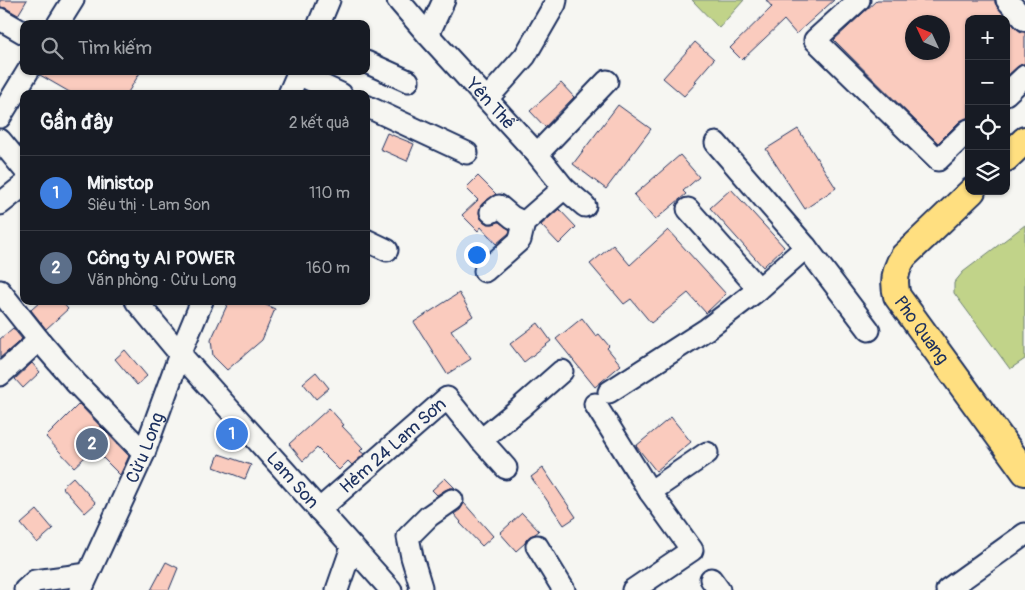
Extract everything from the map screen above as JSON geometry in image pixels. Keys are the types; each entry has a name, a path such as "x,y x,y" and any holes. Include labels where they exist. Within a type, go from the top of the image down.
{"main road":[{"path":"1010,154 1025,140"},
{"name":"Pho Quang","path":"968,195 904,256 895,275 894,286 897,296 1025,472"}],"street":[{"path":"60,20 73,0"},
{"path":"321,20 329,0"},
{"name":"Yên Thế","path":"398,0 537,154 564,188 585,206"},
{"path":"428,35 444,0"},
{"path":"487,99 525,56 556,0"},
{"path":"859,0 815,40 938,160 965,134"},
{"path":"1007,0 1025,20"},
{"path":"0,19 20,31"},
{"path":"370,64 408,81"},
{"path":"0,117 26,75"},
{"path":"291,90 297,75"},
{"path":"304,75 333,90"},
{"path":"1010,90 1025,76"},
{"path":"537,154 607,81"},
{"path":"370,108 467,153"},
{"path":"0,140 20,164"},
{"path":"716,143 806,247 868,330"},
{"path":"0,204 20,188"},
{"path":"485,270 520,240 524,223 564,188"},
{"path":"491,212 499,206 512,218 524,223"},
{"path":"688,209 759,289"},
{"path":"370,242 387,250"},
{"path":"633,590 692,550 650,492 602,398 707,329 759,289 806,247"},
{"path":"0,291 76,383 144,453"},
{"name":"Lam Son","path":"139,305 180,354 391,590"},
{"name":"Cửu Long","path":"85,582 144,453 180,354 200,305"},
{"path":"0,375 39,340"},
{"path":"481,440 562,371"},
{"name":"Hẻm 24 Lam Sơn","path":"319,510 447,398 506,468"},
{"path":"650,492 707,453"},
{"path":"420,590 421,587 408,537 429,516 452,500"},
{"path":"947,590 1025,534"},
{"path":"537,546 564,590"},
{"path":"337,590 352,548"},
{"path":"25,590 35,581 85,582"}],"green space":[{"path":"692,0 744,0 719,28"},
{"path":"1025,225 1025,359 1010,369 954,293 954,283 963,272"}],"building":[{"path":"0,0 27,0 18,15 6,8 0,7"},
{"path":"766,0 834,0 796,34 784,20 742,60 730,48 772,7"},
{"path":"877,0 995,0 998,8 1004,15 965,15 965,118 960,121 938,143 834,40"},
{"path":"1010,21 1021,32 1025,32 1025,64 1017,67 1010,73"},
{"path":"695,42 714,59 684,96 663,78"},
{"path":"40,75 139,75 129,90 66,90"},
{"path":"561,83 574,97 545,127 530,111"},
{"path":"618,105 651,129 606,189 573,164"},
{"path":"798,129 836,188 805,209 766,149"},
{"path":"387,133 414,144 407,161 380,149"},
{"path":"680,155 699,177 683,191 686,194 655,220 634,195"},
{"path":"478,176 496,194 480,207 481,219 487,224 499,222 510,230 496,244 481,227 478,231 462,215 478,200 466,188"},
{"path":"731,189 784,247 763,267 710,208"},
{"path":"559,209 576,227 559,244 541,225"},
{"path":"668,230 726,294 706,313 688,293 651,323 631,299 624,304 590,264 613,245 630,265"},
{"path":"459,293 473,316 451,330 471,359 447,374 414,322"},
{"path":"37,305 64,305 68,309 46,329 31,310"},
{"path":"227,305 266,305 275,309 262,340 227,370 213,356 211,340"},
{"path":"582,318 596,336 599,334 609,346 607,348 621,365 595,387 556,339"},
{"path":"538,323 551,341 524,362 510,344"},
{"path":"13,328 22,339 0,358 0,339"},
{"path":"125,350 147,376 137,385 115,359"},
{"path":"32,363 40,372 23,388 15,379"},
{"path":"316,372 329,388 316,399 303,383"},
{"path":"79,404 129,456 120,475 94,449 74,467 46,437"},
{"path":"329,408 344,425 342,426 363,448 360,451 364,454 352,465 348,461 339,470 317,448 303,461 289,444"},
{"path":"671,417 691,442 656,471 636,446"},
{"path":"219,454 251,465 245,479 214,467"},
{"path":"543,468 576,517 564,525 531,477"},
{"path":"73,477 96,503 85,513 62,487"},
{"path":"445,478 455,488 450,488 437,495 432,490"},
{"path":"464,503 493,536 482,546 454,514 460,510"},
{"path":"37,510 53,529 37,543 21,524"},
{"path":"522,513 539,531 530,536 516,551 500,533"},
{"path":"166,562 178,568 169,590 151,590"}],"place":[{"name":"Ministop","path":"232,434"},
{"name":"Công ty AI POWER","path":"92,444"}]}
